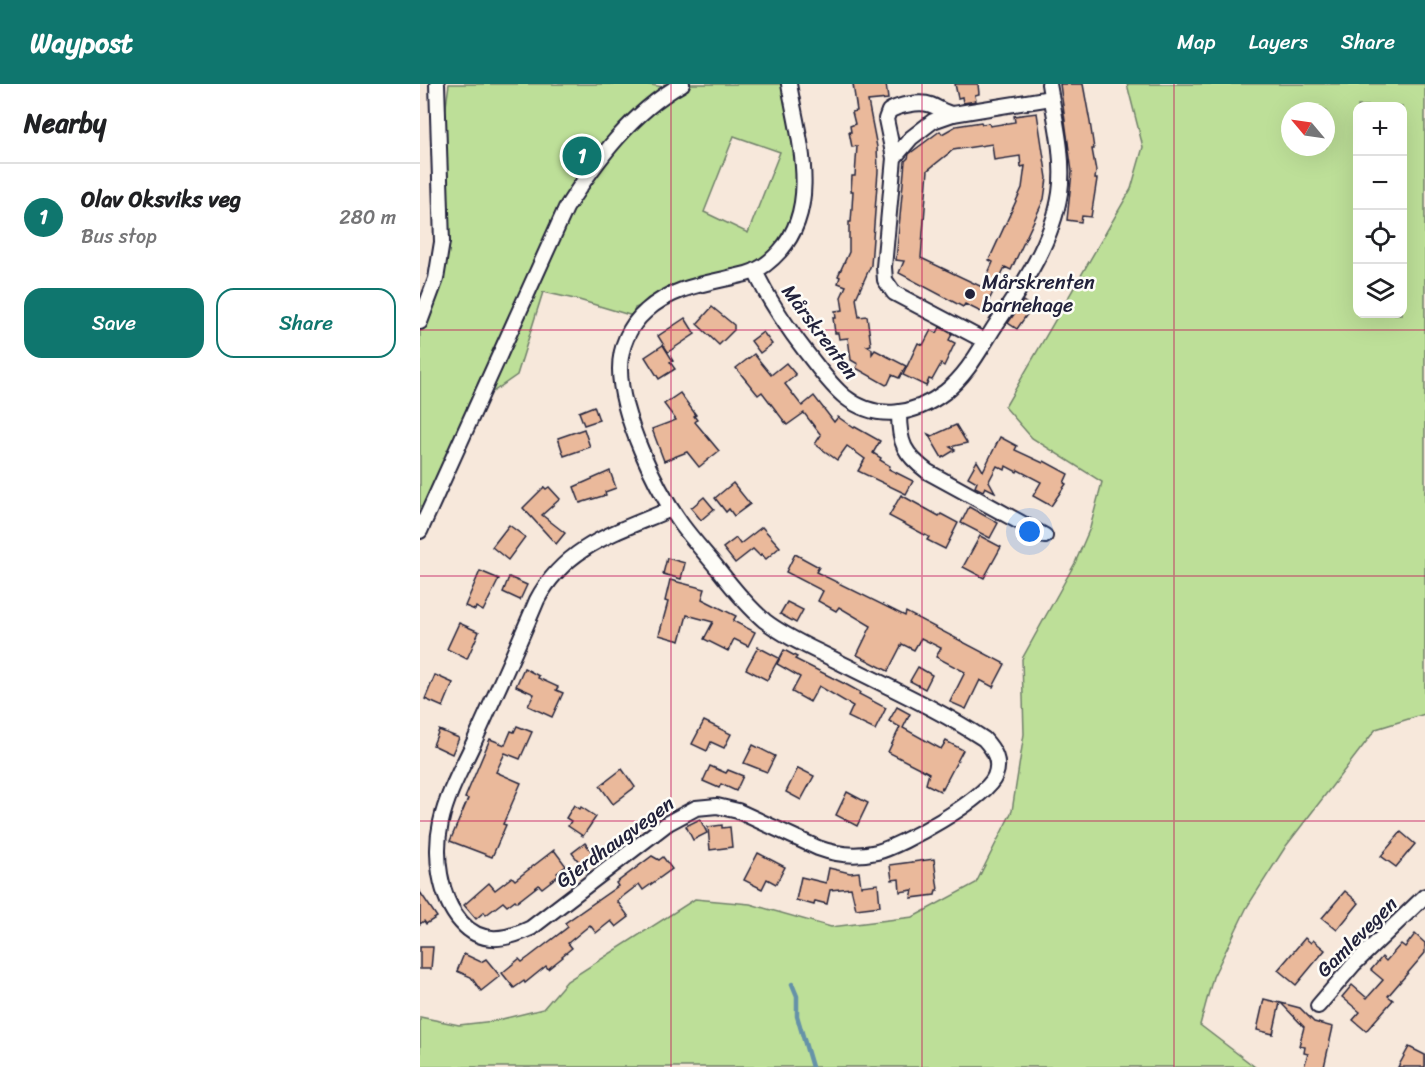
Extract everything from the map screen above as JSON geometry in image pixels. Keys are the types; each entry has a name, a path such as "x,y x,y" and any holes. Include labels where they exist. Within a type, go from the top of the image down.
{"street":[{"path":"420,322 436,279 442,242 437,84"},
{"name":"Gjerdhaugvegen","path":"671,509 586,547 566,561 553,575 537,600 462,766 441,823 438,852 442,882 448,903 467,929 483,938 508,938 531,928 652,834 681,814 696,808 717,806 738,811 831,853 860,855 885,850 912,837 979,794 995,775 997,758 992,747 984,739 795,640 763,619 725,578 671,509 643,452 624,397 620,368 626,338 644,312 674,293 687,288 755,271 784,246 792,234 801,212 803,198 800,151 789,84"},
{"path":"420,531 566,208 589,173 613,143 633,122 675,86"},
{"name":"Mårskrenten","path":"755,271 781,320 825,376 844,396 870,410 899,413 916,409 947,391 962,376 1023,284 1048,235 1055,214 1061,177 1050,91 953,114 933,121 911,138 894,158"},
{"name":"Mårskrenten","path":"953,114 945,113 926,104 896,107 889,111 886,119 894,158 884,267 885,280 894,293 985,341"},
{"path":"899,413 902,446 912,460 928,472 1045,536"},
{"name":"Gamlevegen","path":"1318,1006 1354,964 1425,896"}],"green space":[{"path":"449,84 645,84 663,87 664,84 789,84 804,207 783,256 695,284 635,308 633,316 543,292 517,375 487,396 420,517 420,309 443,265 444,121","holes":["734,136 780,152 748,233 704,212"]},
{"path":"1127,84 1425,84 1425,714 1376,729 1286,846 1247,907 1213,977 1200,1025 1255,1067 420,1067 420,1017 459,1025 494,1021 543,1009 567,981 695,899 750,904 831,927 913,917 976,883 1012,811 1024,734 1022,659 1075,563 1090,528 1102,482 1032,438 1005,407 1131,189 1143,147"}],"building":[{"path":"853,84 886,84 888,99 868,101 877,147 878,171 871,265 856,298 859,317 867,316 871,345 867,346 872,349 872,354 875,350 906,366 899,378 892,375 886,385 856,368 858,364 851,360 848,338 839,339 838,333 835,333 833,318 836,318 835,311 843,310 841,297 846,286 838,283 840,277 838,276 849,252 852,176 855,176 857,146 852,147 849,132 851,132 850,126 855,124 852,112 857,111"},
{"path":"955,84 978,84 979,94 975,95 976,101 963,103 962,97 958,98"},
{"path":"1060,84 1083,84 1090,122 1095,179 1097,179 1091,217 1082,216 1081,222 1067,220 1072,172"},
{"path":"1037,113 1047,178 1044,199 1011,270 1005,267 983,313 965,304 963,307 899,273 904,261 896,260 905,161 909,154 940,131 942,134 956,126 981,122 982,124 989,123 990,126 1015,122 1014,116","holes":["992,144 994,160 1020,156 1021,167 1025,166 1022,188 989,260 993,262 982,287 921,258 928,170 953,150"]},
{"path":"1023,301 1032,307 1017,329 1008,323"},
{"path":"712,307 734,325 734,330 719,345 697,324"},
{"path":"685,318 695,334 668,352 658,336"},
{"path":"940,327 952,334 949,340 955,343 944,366 941,364 926,386 903,375 918,343 923,345 931,330 937,333"},
{"path":"763,332 772,344 760,353 751,341"},
{"path":"663,345 675,369 659,379 645,357"},
{"path":"754,354 771,375 786,363 796,375 785,384 802,406 814,396 834,422 838,417 880,441 873,453 890,466 889,469 913,481 906,494 858,471 865,459 847,446 837,460 815,444 821,435 804,413 787,425 762,392 758,395 736,368"},
{"path":"680,393 696,415 694,416 697,420 695,422 719,451 699,467 687,452 664,461 652,429 676,420 664,404"},
{"path":"594,406 599,420 584,425 579,412"},
{"path":"956,425 967,443 950,447 955,450 942,458 928,434 932,436"},
{"path":"584,429 590,447 564,456 558,438"},
{"path":"1000,437 1017,446 1015,450 1043,463 1044,461 1068,474 1064,483 1066,484 1051,506 1033,496 1041,482 1006,466 1005,470 997,466 989,481 995,492 985,487 983,491 975,487 977,482 968,477 977,461 983,471"},
{"path":"610,471 616,488 605,492 606,495 580,503 574,487"},
{"path":"733,483 750,504 734,516 729,509 726,512 715,498"},
{"path":"544,487 546,489 549,487 560,499 542,515 565,533 556,544 523,508"},
{"path":"901,495 939,516 941,514 958,523 945,549 927,540 929,537 889,516"},
{"path":"704,497 714,509 701,520 691,508"},
{"path":"969,507 998,523 990,538 961,523"},
{"path":"509,525 525,537 508,560 492,547"},
{"path":"762,527 780,547 766,559 753,549 735,563 723,548 736,538 740,544"},
{"path":"980,536 1001,547 984,578 963,567"},
{"path":"795,554 819,567 816,572 905,616 906,612 1005,664 993,687 980,680 966,709 950,702 965,672 936,657 941,648 921,638 914,650 902,644 888,671 857,655 871,626 839,607 836,611 818,601 823,591 786,572"},
{"path":"667,558 685,563 681,579 663,574"},
{"path":"480,571 499,579 483,611 476,607 475,610 465,606"},
{"path":"509,577 527,585 520,600 503,592"},
{"path":"670,580 705,589 702,599 736,616 733,621 755,632 748,646 734,639 728,651 704,639 713,622 687,615 680,641 659,635 668,602 665,601"},
{"path":"787,602 803,610 796,623 780,614"},
{"path":"459,623 479,632 467,659 447,649"},
{"path":"758,647 779,658 767,680 746,669"},
{"path":"784,650 797,657 795,659 886,708 875,730 848,717 853,706 819,686 810,702 792,692 800,677 777,664"},
{"path":"918,667 932,675 925,689 910,681"},
{"path":"524,668 539,676 538,678 558,687 556,690 563,693 552,717 528,706 534,694 516,686"},
{"path":"435,675 453,683 443,707 425,699"},
{"path":"897,707 910,714 903,728 941,749 946,741 963,750 940,791 926,784 929,773 888,752 900,727 889,721"},
{"path":"704,721 731,734 724,748 711,742 707,751 692,744"},
{"path":"517,726 532,732 520,759 505,753 496,772 521,783 492,857 450,841 490,739 505,745 511,731 514,732"},
{"path":"439,730 459,738 452,754 433,745"},
{"path":"753,745 775,756 767,772 744,763"},
{"path":"710,766 726,773 728,770 743,776 736,791 721,784 719,788 703,781"},
{"path":"798,768 814,776 801,800 786,792"},
{"path":"622,769 635,787 613,804 600,786"},
{"path":"847,792 868,803 857,826 836,815"},
{"path":"574,805 596,817 583,836 568,826 571,821 566,818"},
{"path":"700,819 707,833 693,840 686,826"},
{"path":"722,825 722,828 730,827 732,847 710,850 708,827"},
{"path":"1401,832 1415,844 1396,867 1381,856"},
{"path":"585,843 596,857 583,867 572,853"},
{"path":"554,850 566,866 557,873 559,875 542,888 539,885 517,902 515,900 507,906 503,902 486,915 484,912 476,919 464,905 489,883 495,890 512,877 515,880"},
{"path":"758,853 785,867 776,884 767,879 762,889 744,880"},
{"path":"652,856 659,860 663,857 672,869 643,890 639,884 617,901 629,917 616,927 611,921 596,933 590,925 568,943 572,948 563,957 548,969 546,966 525,983 524,981 514,988 502,973 519,959 522,962 568,927 565,923 618,886 616,883"},
{"path":"934,859 938,890 935,895 911,898 913,890 900,892 899,879 892,880 890,865"},
{"path":"829,868 850,873 859,872 861,886 878,884 880,906 856,909 851,888 830,890 827,904 815,901 814,905 796,900 801,877 826,883"},
{"path":"1345,891 1359,903 1337,930 1322,918"},
{"path":"420,892 437,917 426,924 424,921 420,924"},
{"path":"1415,934 1425,943 1425,953 1388,996 1393,1000 1366,1031 1353,1020 1360,1012 1342,997 1352,985 1367,998 1383,980 1371,970 1382,957 1386,961 1401,944 1405,947"},
{"path":"1305,938 1311,943 1313,940 1325,950 1296,985 1278,970"},
{"path":"420,947 433,947 431,969 420,969"},
{"path":"464,954 481,962 486,959 500,976 481,991 471,977 457,971"},
{"path":"1264,999 1280,1003 1273,1034 1257,1030"},
{"path":"1281,1003 1300,1008 1314,1022 1333,1027 1324,1067 1304,1067 1308,1054 1304,1053 1305,1047 1299,1046 1304,1027"},
{"path":"1409,1047 1425,1055 1425,1067 1398,1067"}],"waterway":[{"path":"792,984 797,996 797,1016 812,1067"}],"place":[{"name":"Olav Oksviks veg","path":"582,156"},
{"name":"Mårskrenten barnehage","path":"970,294"}]}
